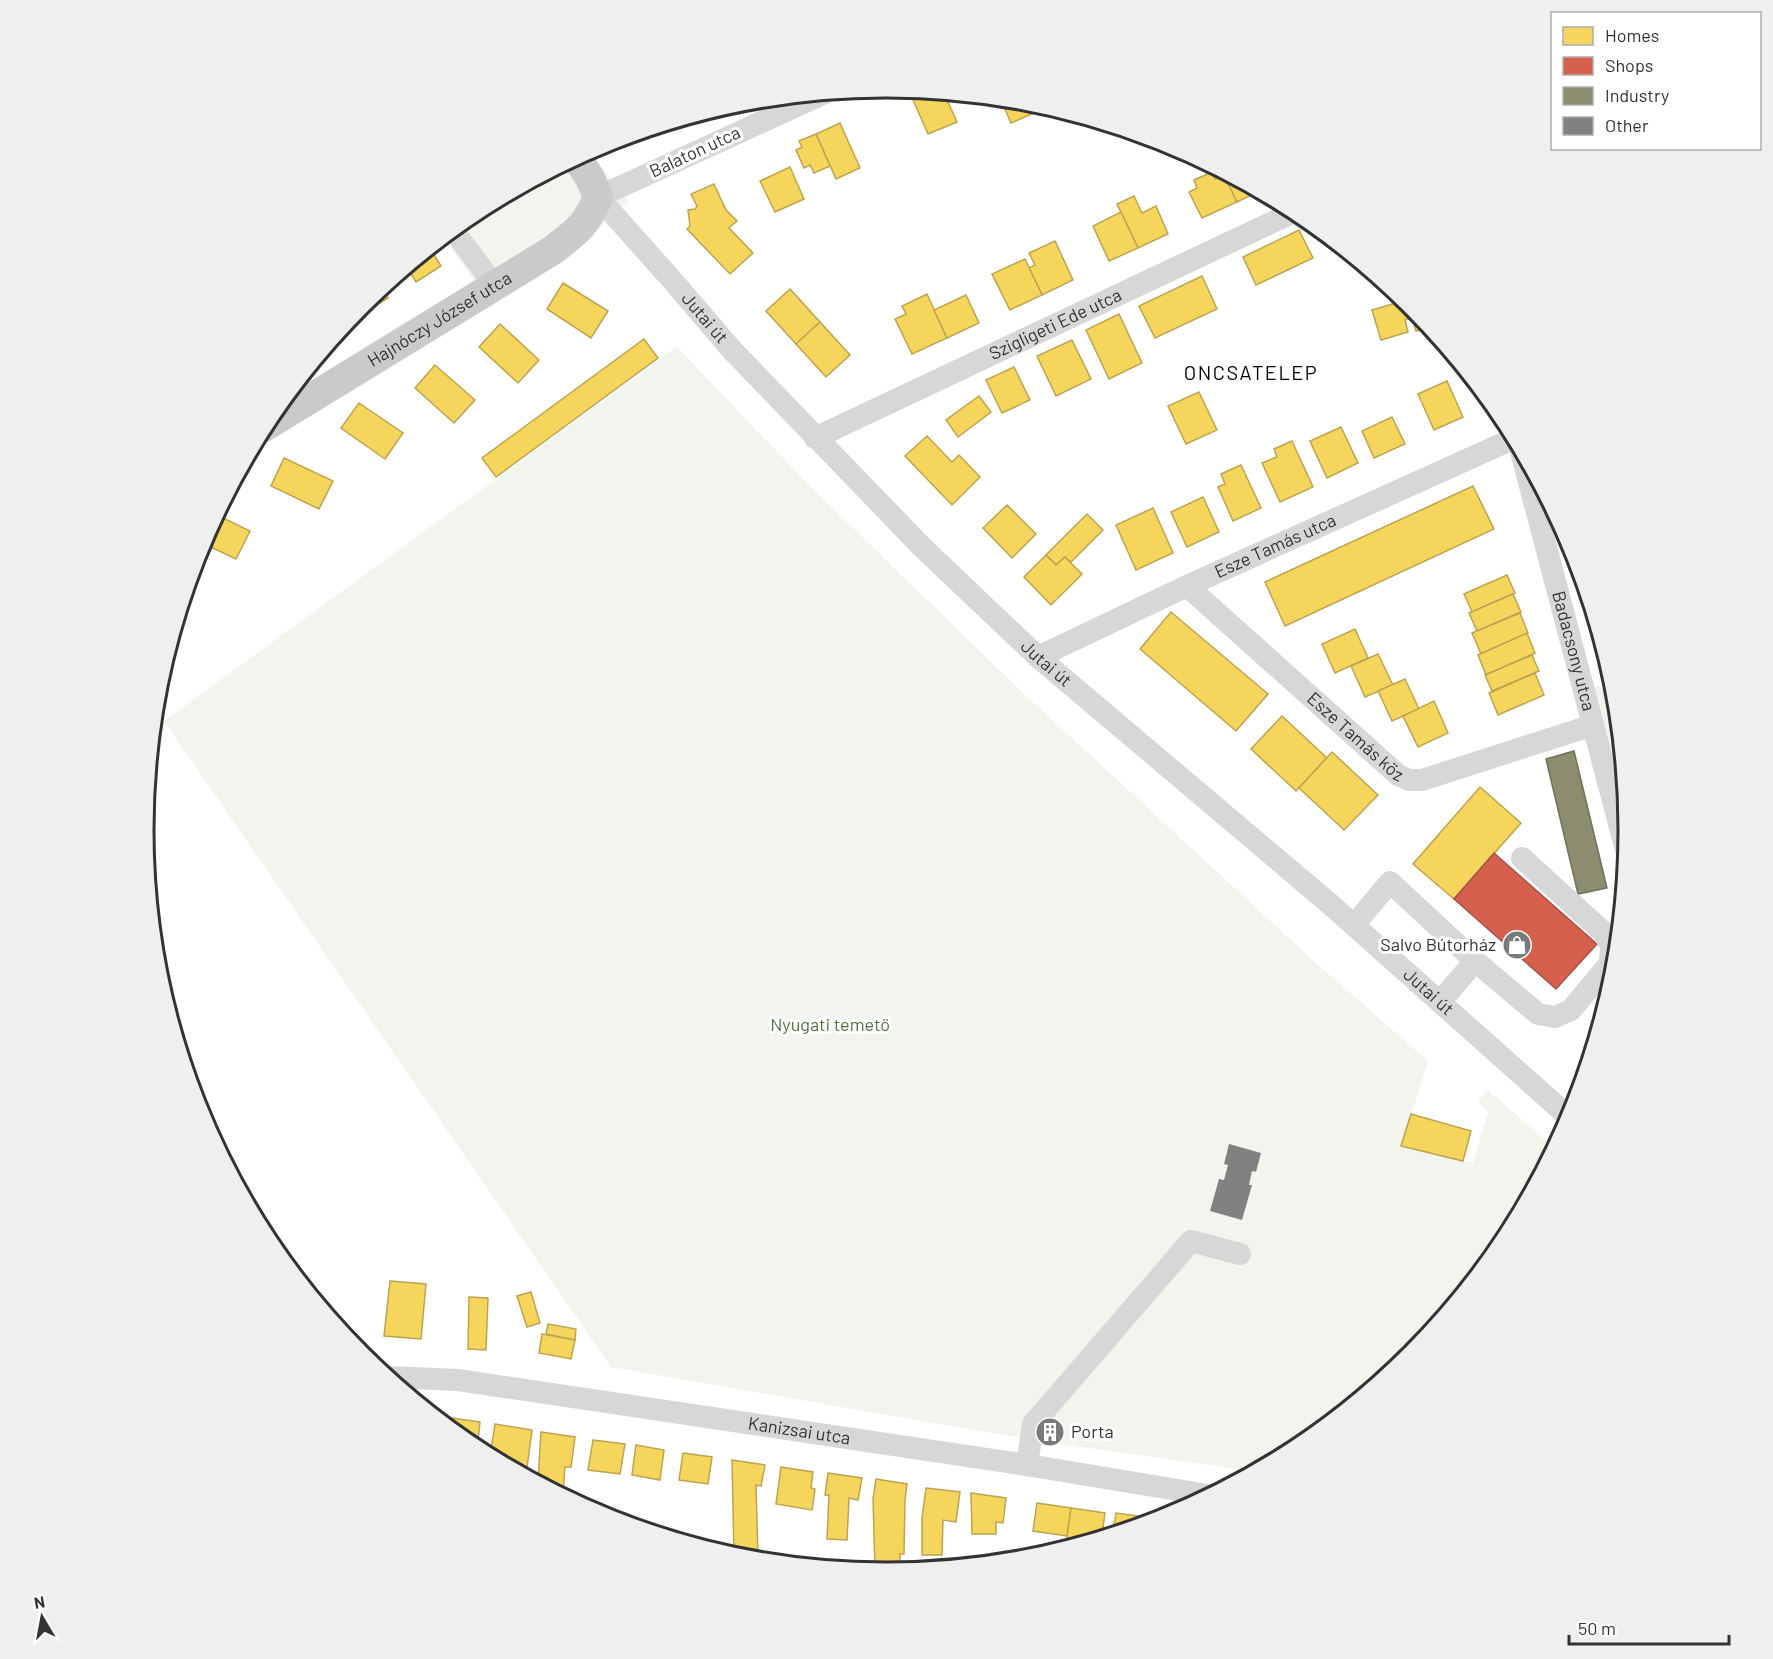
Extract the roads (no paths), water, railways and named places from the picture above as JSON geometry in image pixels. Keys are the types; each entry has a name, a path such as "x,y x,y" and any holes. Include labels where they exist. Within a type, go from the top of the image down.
{"main road":[{"name":"Jutai út","path":"581,165 598,197"},
{"name":"Hajnóczy József utca","path":"284,415 553,250 582,228 592,214 598,197"}],"street":[{"name":"Balaton utca","path":"598,197 804,103"},
{"name":"Jutai út","path":"598,197 732,350 815,438 922,547 1038,657 1354,925 1562,1111"},
{"name":"Szigligeti Ede utca","path":"815,438 1285,216"},
{"path":"458,237 495,286"},
{"name":"Esze Tamás utca","path":"1038,657 1187,586 1506,442"},
{"name":"Badacsony utca","path":"1528,479 1618,819"},
{"name":"Esze Tamás köz","path":"1187,586 1398,775 1409,780 1422,780 1593,725"},
{"path":"1522,858 1602,931 1609,942"},
{"path":"1354,925 1390,882 1475,961 1538,1014 1555,1017 1570,1010 1604,970"},
{"path":"1440,1002 1475,961"},
{"path":"1027,1465 1033,1424 1191,1241 1240,1254"},
{"name":"Kanizsai utca","path":"401,1378 458,1380 1027,1465 1195,1493"}],"place":[{"name":"Salvo Bútorház","path":"1517,945"},
{"name":"Porta","path":"1050,1432"}],"district":[{"name":"ONCSATELEP","path":"1251,373"}],"park label":[{"name":"Nyugati temető","path":"830,1025"}]}
